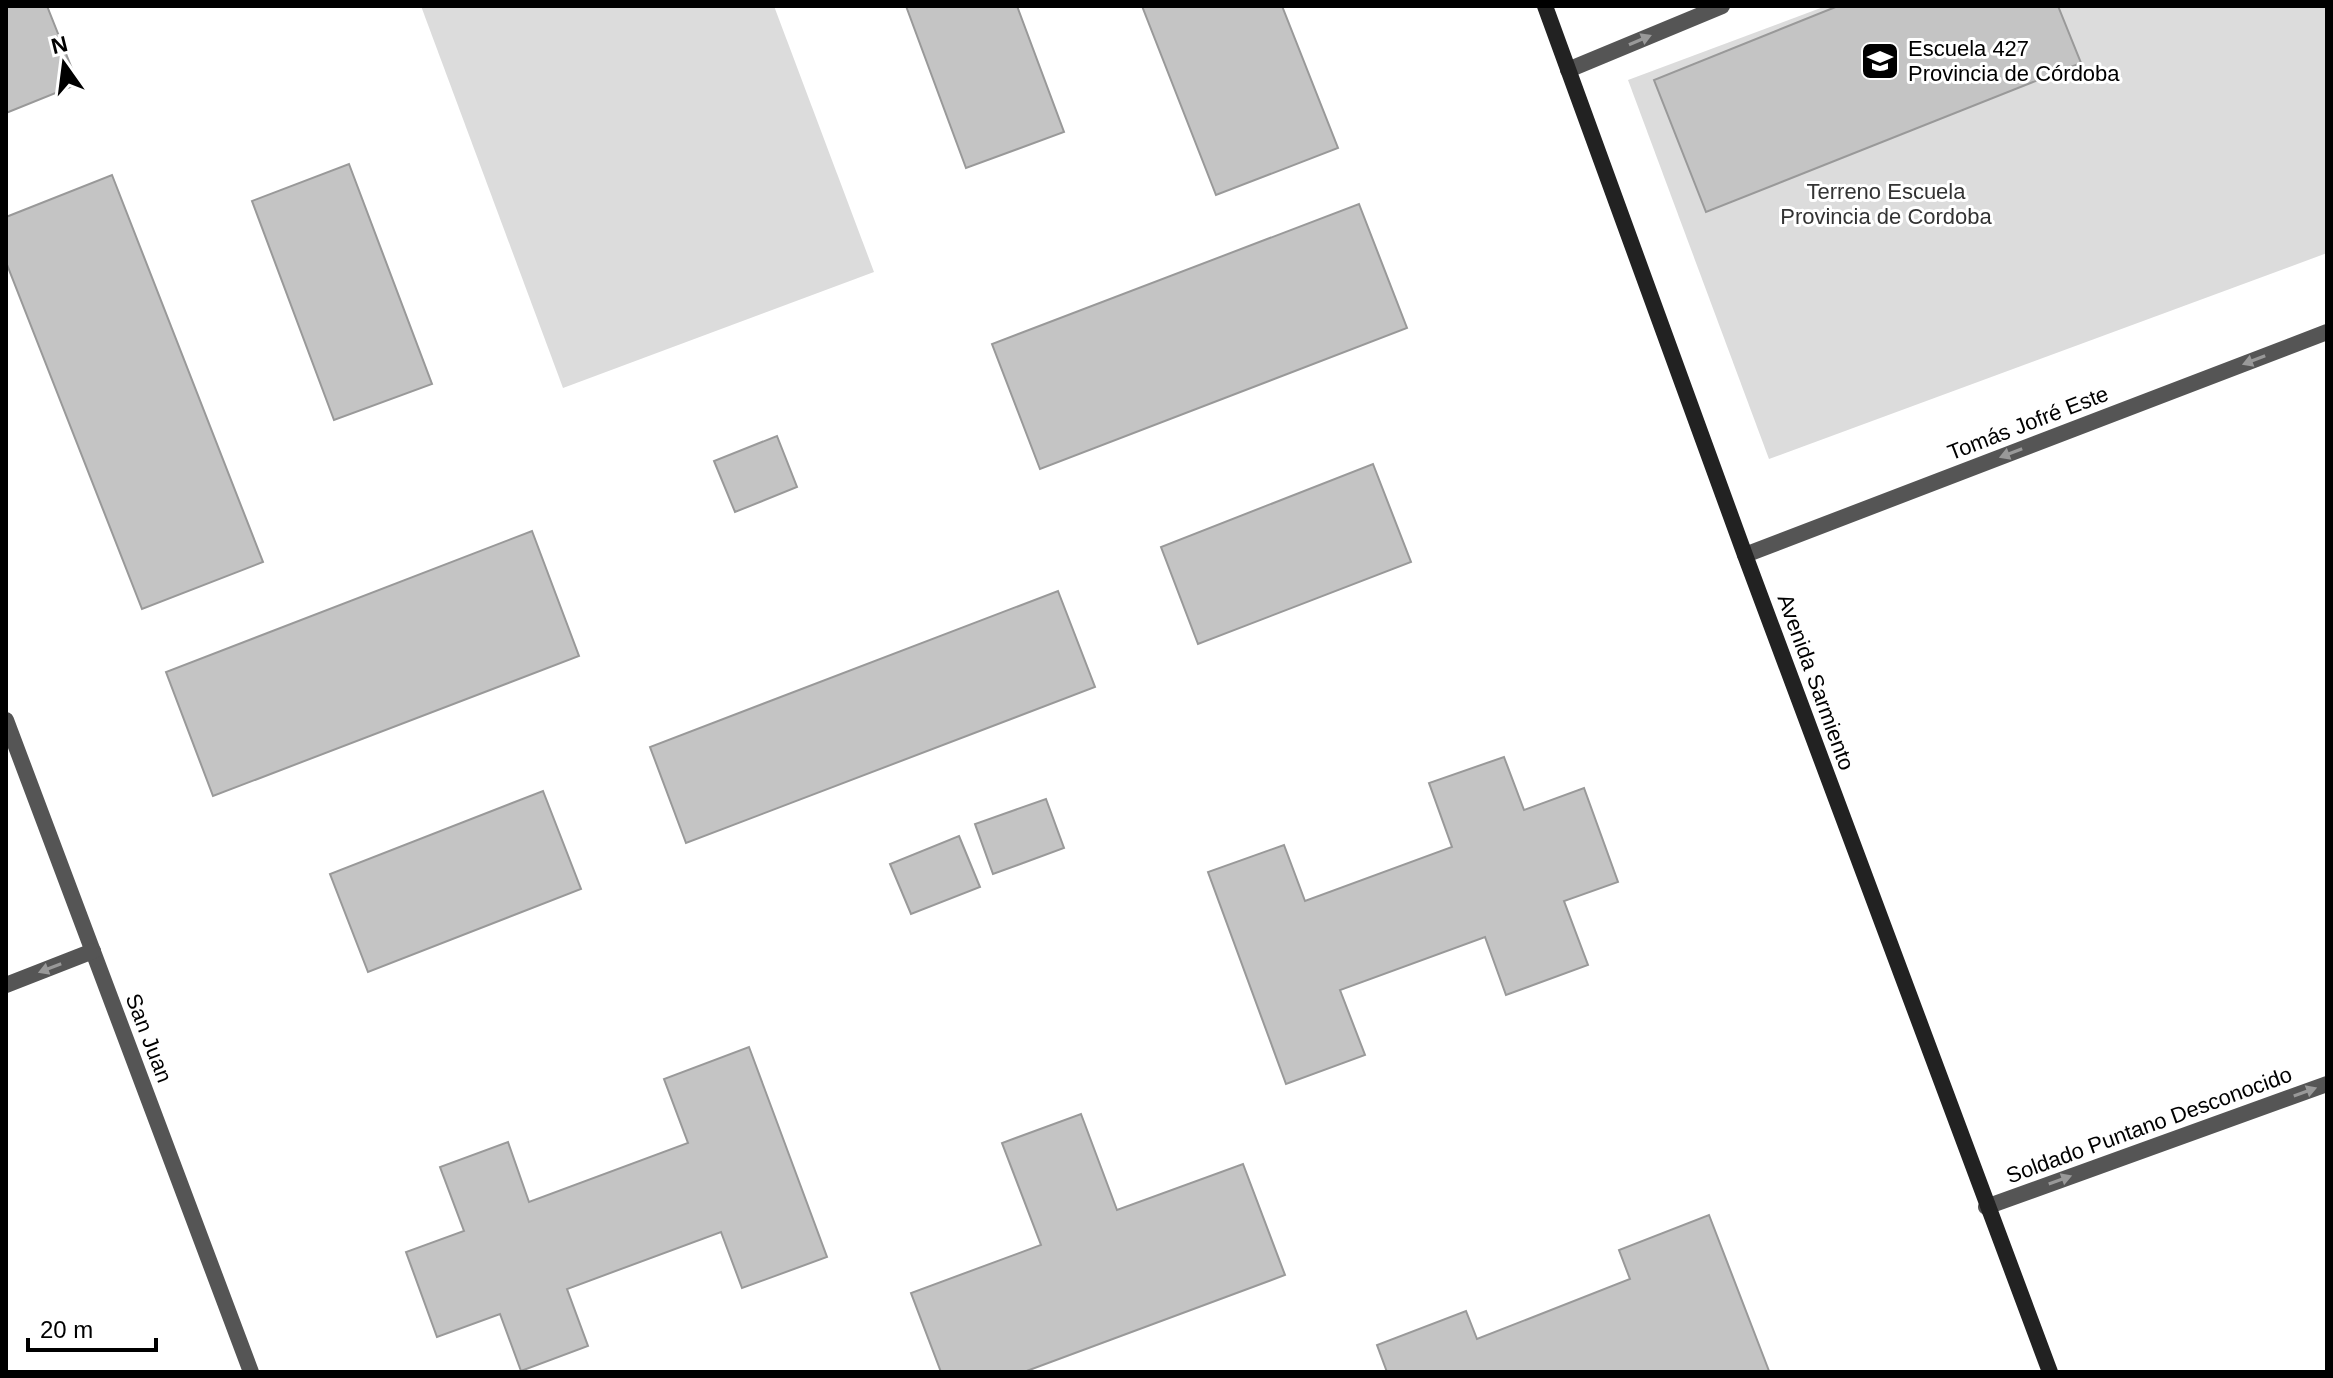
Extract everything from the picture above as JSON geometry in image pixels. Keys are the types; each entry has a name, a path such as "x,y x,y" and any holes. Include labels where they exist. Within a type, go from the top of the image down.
{"main road":[{"name":"Avenida Sarmiento","path":"1545,6 1986,1207 2050,1372"}],"street":[{"path":"1568,70 1722,6"},
{"name":"Tomás Jofré Este","path":"1745,555 2327,332"},
{"name":"San Juan","path":"6,720 251,1372"},
{"path":"6,985 93,951"},
{"name":"Soldado Puntano Desconocido","path":"1986,1207 2327,1084"}],"green space":[{"path":"421,6 774,6 874,272 563,388"},
{"name":"Terreno Escuela Provincia de Cordoba","path":"1826,6 2327,6 2327,253 1769,459 1628,80"}],"building":[{"path":"6,6 47,6 78,84 6,113"},
{"path":"906,6 1017,6 1064,132 966,168"},
{"path":"1142,6 1282,6 1338,148 1216,195"},
{"name":"Escuela 427 Provincia de Córdoba","path":"1838,6 2058,6 2081,63 1706,212 1654,80"},
{"path":"349,164 432,384 334,420 252,201"},
{"path":"112,175 263,562 142,609 6,262 6,217"},
{"path":"1359,204 1407,328 1040,469 992,344"},
{"path":"777,436 797,487 735,512 714,461"},
{"path":"1373,464 1411,562 1198,644 1161,547"},
{"path":"532,531 579,656 213,796 166,672"},
{"path":"1058,591 1095,687 686,843 650,747"},
{"path":"1504,757 1524,810 1584,788 1618,882 1564,901 1588,965 1506,995 1485,937 1340,990 1365,1055 1286,1084 1208,872 1284,845 1305,901 1452,847 1429,783"},
{"path":"543,791 581,889 368,972 330,874"},
{"path":"1046,799 1064,848 993,874 975,824"},
{"path":"959,836 980,887 911,914 890,864"},
{"path":"749,1047 827,1257 742,1288 721,1232 567,1289 588,1346 521,1371 500,1314 437,1337 406,1252 464,1231 440,1167 508,1142 529,1202 688,1143 664,1079"},
{"path":"1081,1114 1117,1210 1243,1164 1285,1275 1024,1372 941,1372 911,1293 1041,1245 1002,1143"},
{"path":"1709,1215 1769,1371 1387,1372 1377,1345 1466,1311 1477,1339 1630,1279 1619,1250"}],"place":[{"name":"Escuela 427 Provincia de Córdoba","path":"1880,61"}]}
